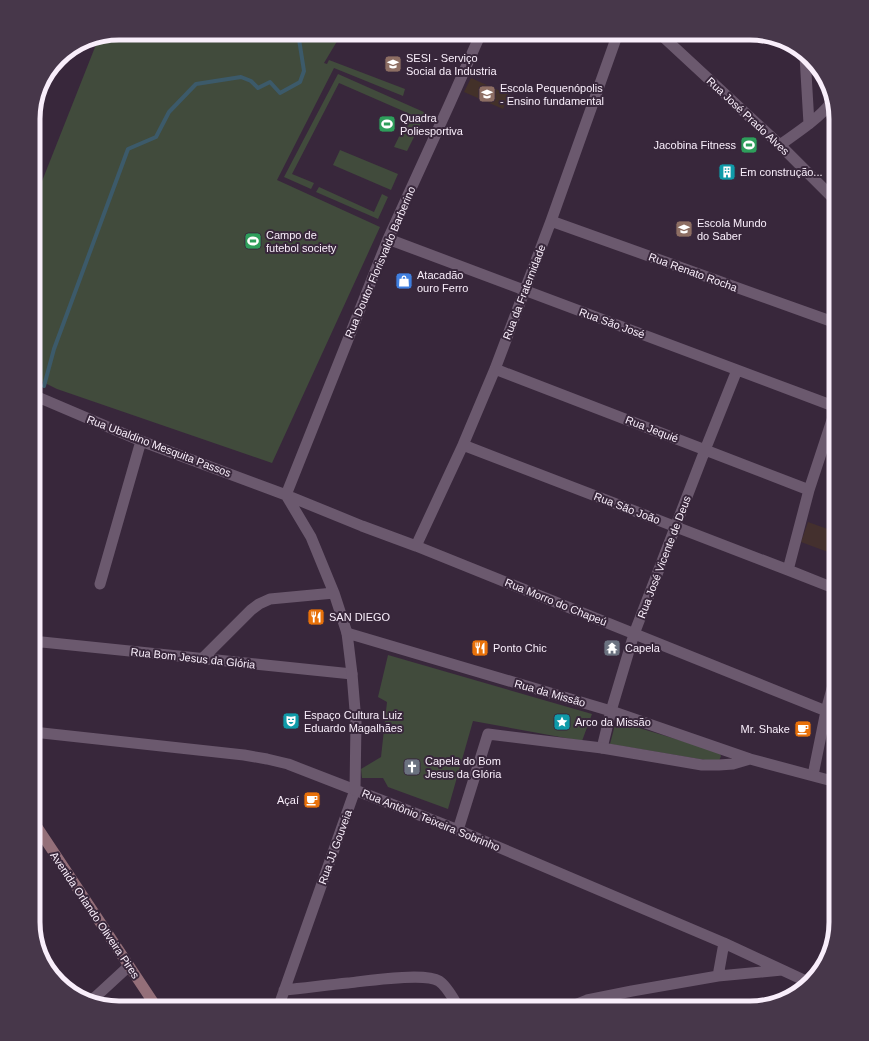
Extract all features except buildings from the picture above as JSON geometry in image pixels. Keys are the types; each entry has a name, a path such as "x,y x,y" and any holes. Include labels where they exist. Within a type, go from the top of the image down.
{"main road":[{"name":"Avenida Orlando Oliveira Pires","path":"40,832 152,1001"}],"street":[{"name":"Rua Doutor Florisvaldo Barberino","path":"286,494 388,239 478,40"},
{"name":"Rua da Fraternidade","path":"416,546 495,369 551,220 615,40"},
{"name":"Rua José Prado Alves","path":"667,40 780,145 829,194"},
{"path":"806,63 809,124"},
{"path":"780,145 828,108"},
{"name":"Rua Renato Rocha","path":"551,220 829,320"},
{"name":"Rua São José","path":"388,239 829,405"},
{"name":"Rua Jequié","path":"495,369 809,490"},
{"name":"Rua José Vicente de Deus","path":"602,748 611,711 634,634 737,370"},
{"name":"Rua Ubaldino Mesquita Passos","path":"40,398 141,440 286,494"},
{"path":"788,570 809,490 829,429"},
{"path":"100,584 141,440"},
{"name":"Rua São João","path":"462,445 829,586"},
{"name":"Rua Morro do Chapeú","path":"286,494 362,526 416,546 829,712"},
{"name":"Rua JJ Gouveia","path":"280,1001 355,790 356,722 347,633 334,593 311,537 286,494"},
{"path":"202,659 251,610 265,601 270,599 334,593"},
{"name":"Rua da Missão","path":"347,633 611,711 750,759 829,780"},
{"name":"Rua Bom Jesus da Glória","path":"40,642 352,674"},
{"path":"814,775 829,720"},
{"name":"Rua Antônio Teixeira Sobrinho","path":"40,733 236,754 288,764 458,830 724,943 803,980"},
{"name":"Rua da Missão","path":"458,830 488,734 602,748 702,765 733,764 750,759"},
{"path":"718,976 724,943"},
{"path":"95,997 129,966"},
{"path":"584,1001 718,976 783,970"},
{"path":"284,990 389,978 421,977 439,981 445,986 455,1001"}],"shaded area":[{"name":"Escola Pequenópolis - Ensino fundamental","path":"471,78 509,95 503,109 464,92"},
{"path":"808,522 829,530 829,552 801,542"}],"green space":[{"path":"119,40 338,40 324,63 327,64 329,60 405,89 403,96 334,68 277,180 380,227 272,463 57,389 40,380 40,186 96,44 98,43"},
{"path":"338,74 426,113 407,151 394,147 410,114 339,83 292,174 314,183 311,189 284,177"},
{"path":"340,150 398,174 391,190 333,165"},
{"path":"319,187 374,212 382,194 388,197 378,219 316,192"},
{"path":"388,655 592,714 582,741 473,721 448,809 388,787 383,778 362,778 361,769 381,757 387,702 378,697"},
{"path":"616,721 719,752 721,756 719,761 711,761 610,744"}],"waterway":[{"path":"44,386 54,349 128,149 156,137 169,112 196,84 241,77 251,81 258,88 270,82 280,93 300,82 304,71 299,40"}],"place":[{"name":"SESI - Serviço Social da Industria","path":"393,64"},
{"name":"Escola Pequenópolis - Ensino fundamental","path":"487,94"},
{"name":"Quadra Poliesportiva","path":"387,124"},
{"name":"Jacobina Fitness","path":"749,145"},
{"name":"Em construção...","path":"727,172"},
{"name":"Escola Mundo do Saber","path":"684,229"},
{"name":"Campo de futebol society","path":"253,241"},
{"name":"Atacadão ouro Ferro","path":"404,281"},
{"name":"SAN DIEGO","path":"316,617"},
{"name":"Ponto Chic","path":"480,648"},
{"name":"Capela","path":"612,648"},
{"name":"Espaço Cultura Luiz Eduardo Magalhães","path":"291,721"},
{"name":"Arco da Missão","path":"562,722"},
{"name":"Mr. Shake","path":"803,729"},
{"name":"Capela do Bom Jesus da Glória","path":"412,767"},
{"name":"Açaí","path":"312,800"}]}
